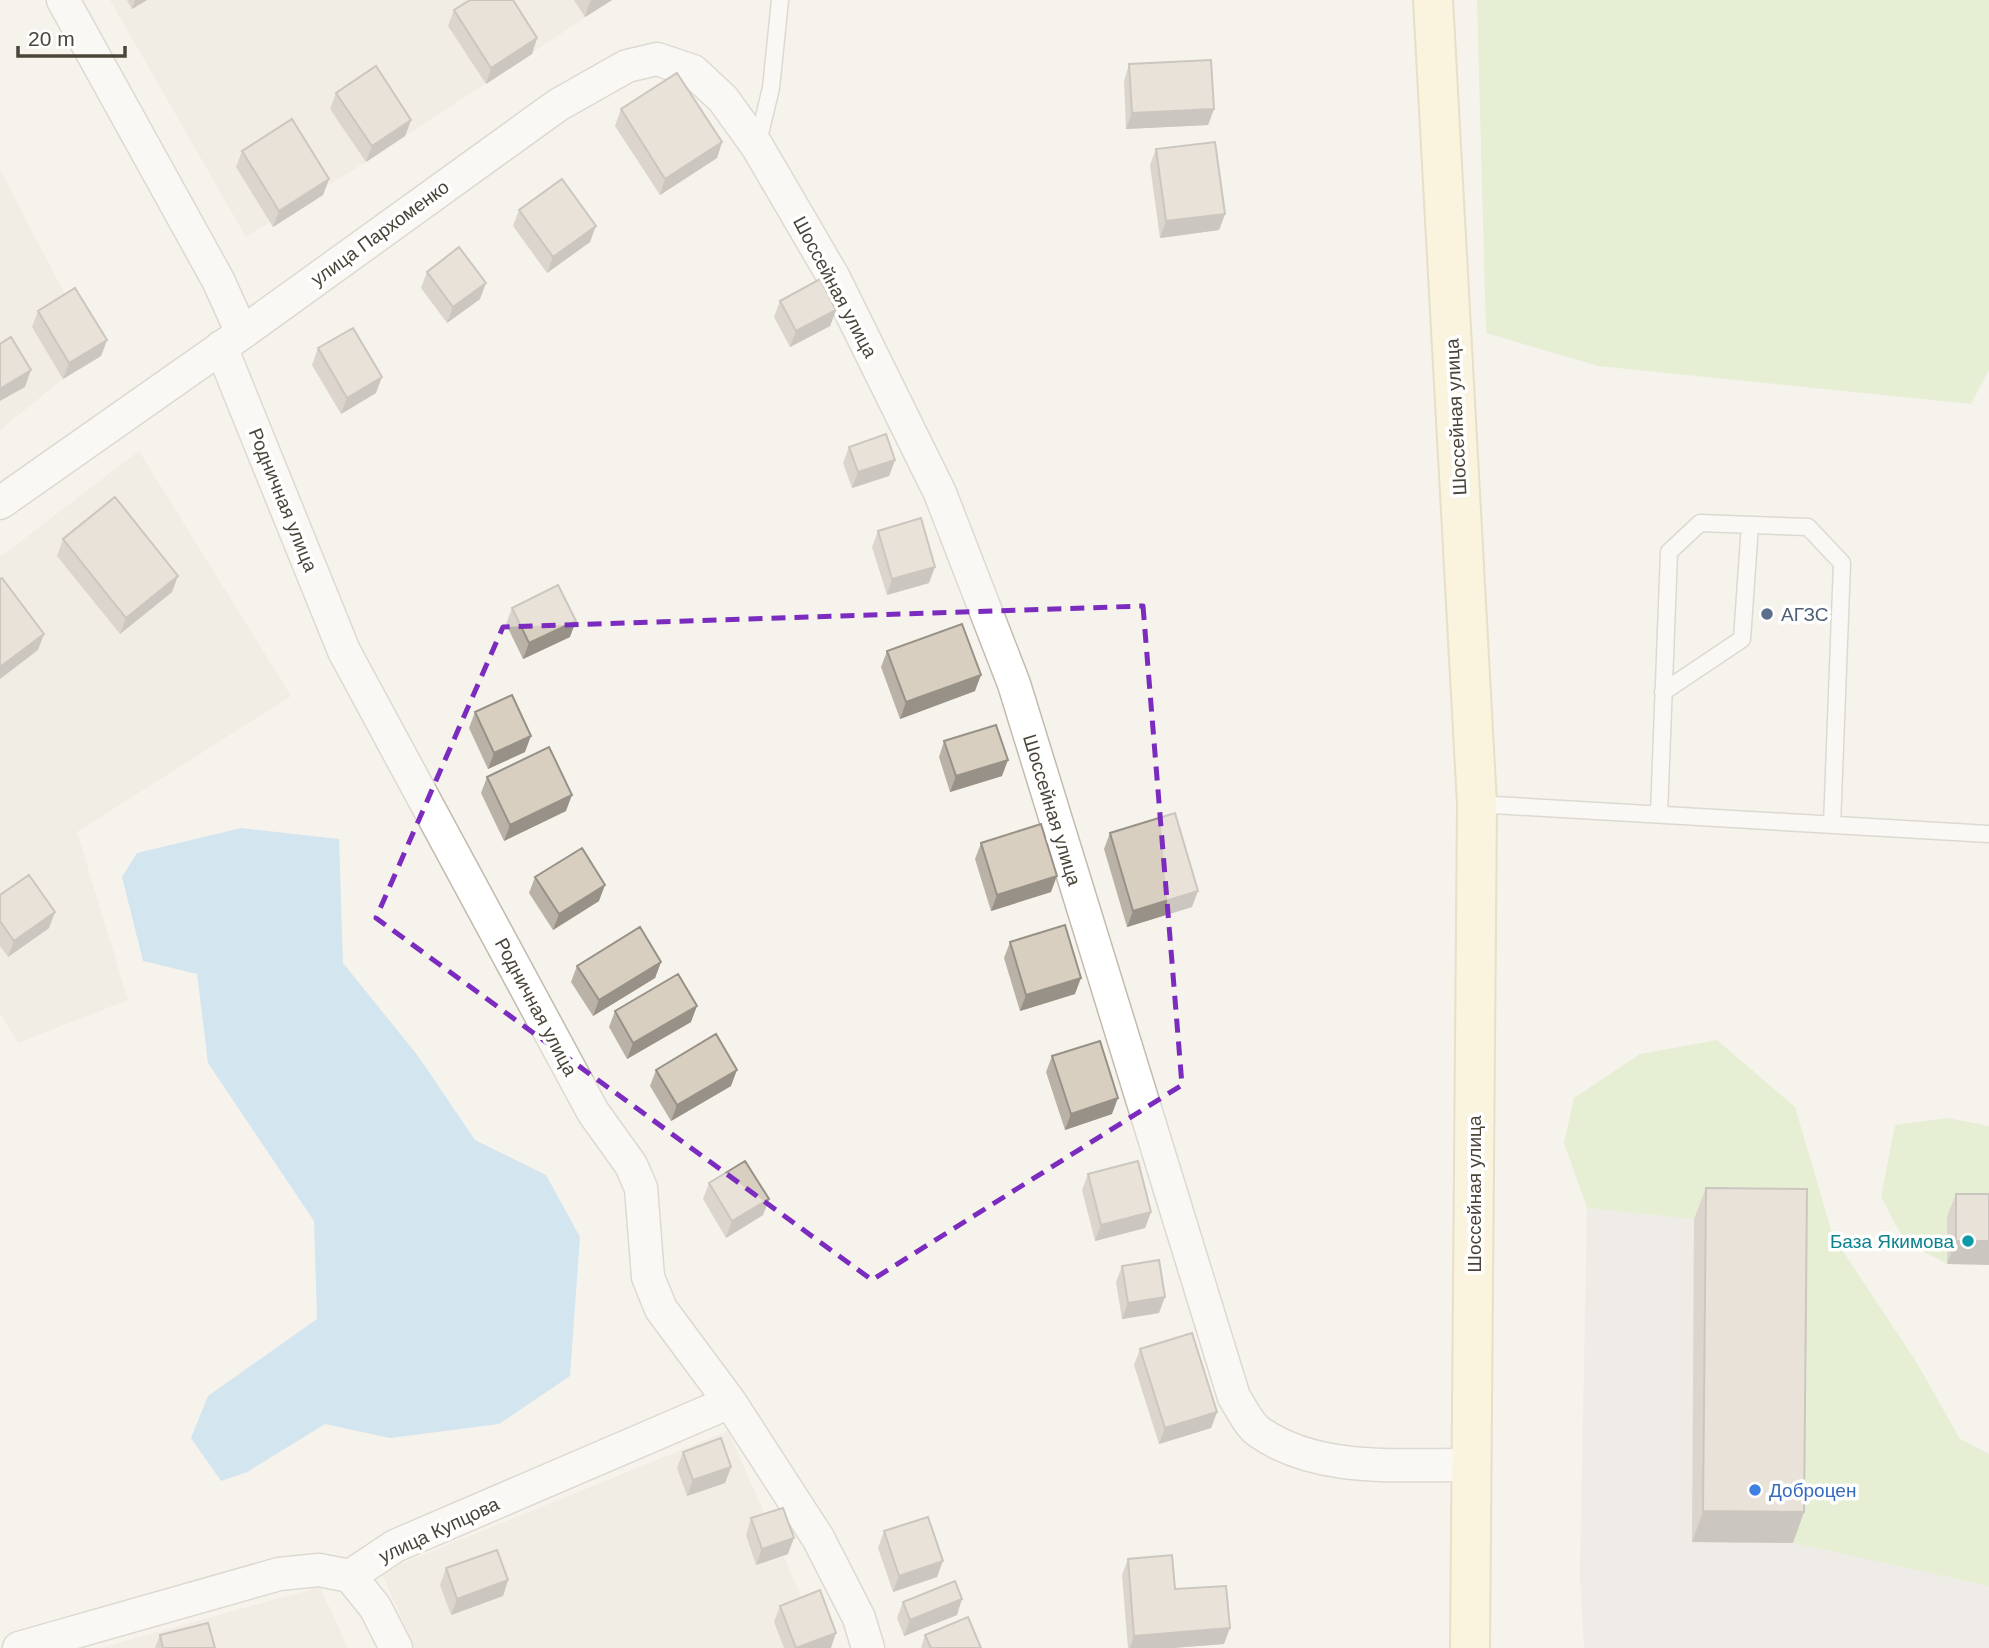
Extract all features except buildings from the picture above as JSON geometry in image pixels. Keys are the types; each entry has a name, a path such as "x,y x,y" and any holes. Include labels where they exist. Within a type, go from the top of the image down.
{"street":[{"name":"Родничная улица","path":"63,0 219,280 231,340 344,651 593,1112 631,1165 641,1188 648,1277 661,1309 730,1402 818,1538 859,1618 868,1648"},
{"name":"Шоссейная улица","path":"1433,0 1477,804 1470,1648"},
{"name":"улица Пархоменко","path":"0,503 558,105 627,66 657,60 693,71 723,99 757,146"},
{"name":"Шоссейная улица","path":"757,146 834,278 940,493 1014,684 1234,1397 1256,1431 1295,1451 1347,1463 1472,1465"},
{"name":"улица Купцова","path":"350,1576 396,1546 730,1402"},
{"path":"19,1648 279,1574 319,1570 350,1576 375,1607 396,1648"}],"lane":[{"path":"757,146 771,88 780,0"},
{"path":"1658,814 1668,552 1700,523 1808,527 1842,563 1832,825"},
{"path":"1663,692 1742,639 1750,524"},
{"path":"1477,804 1989,834"}],"highlighted area":[{"path":"1143,606 1182,1085 872,1280 376,918 503,627"}],"shaded area":[{"path":"110,0 612,0 366,162 246,237"},
{"path":"0,170 70,304 101,356 63,379 0,430"},
{"path":"139,451 291,696 77,832 128,1000 18,1043 0,1013 0,557"},
{"path":"1587,1208 1694,1219 1796,1220 1793,1543 1989,1586 1989,1648 1584,1648 1580,1574"},
{"path":"728,1431 824,1648 415,1648 381,1572"},
{"path":"320,1587 348,1648 100,1648"}],"green space":[{"path":"1477,0 1989,0 1989,370 1971,404 1598,366 1486,333"},
{"path":"1717,1040 1795,1107 1833,1236 1917,1363 1960,1439 1989,1454 1989,1586 1793,1543 1796,1220 1694,1219 1587,1208 1564,1143 1574,1098 1640,1054"},
{"path":"1948,1118 1989,1126 1989,1218 1947,1218 1947,1264 1905,1242 1881,1197 1895,1125"}],"water":[{"path":"241,828 339,839 343,963 418,1056 475,1140 546,1175 580,1237 570,1376 499,1424 390,1438 325,1424 247,1472 221,1481 191,1438 208,1396 317,1319 314,1221 208,1063 197,974 143,961 122,877 137,853"}],"place":[{"name":"АГЗС","path":"1767,614"},
{"name":"База Якимова","path":"1968,1241"},
{"name":"Доброцен","path":"1755,1490"}]}
